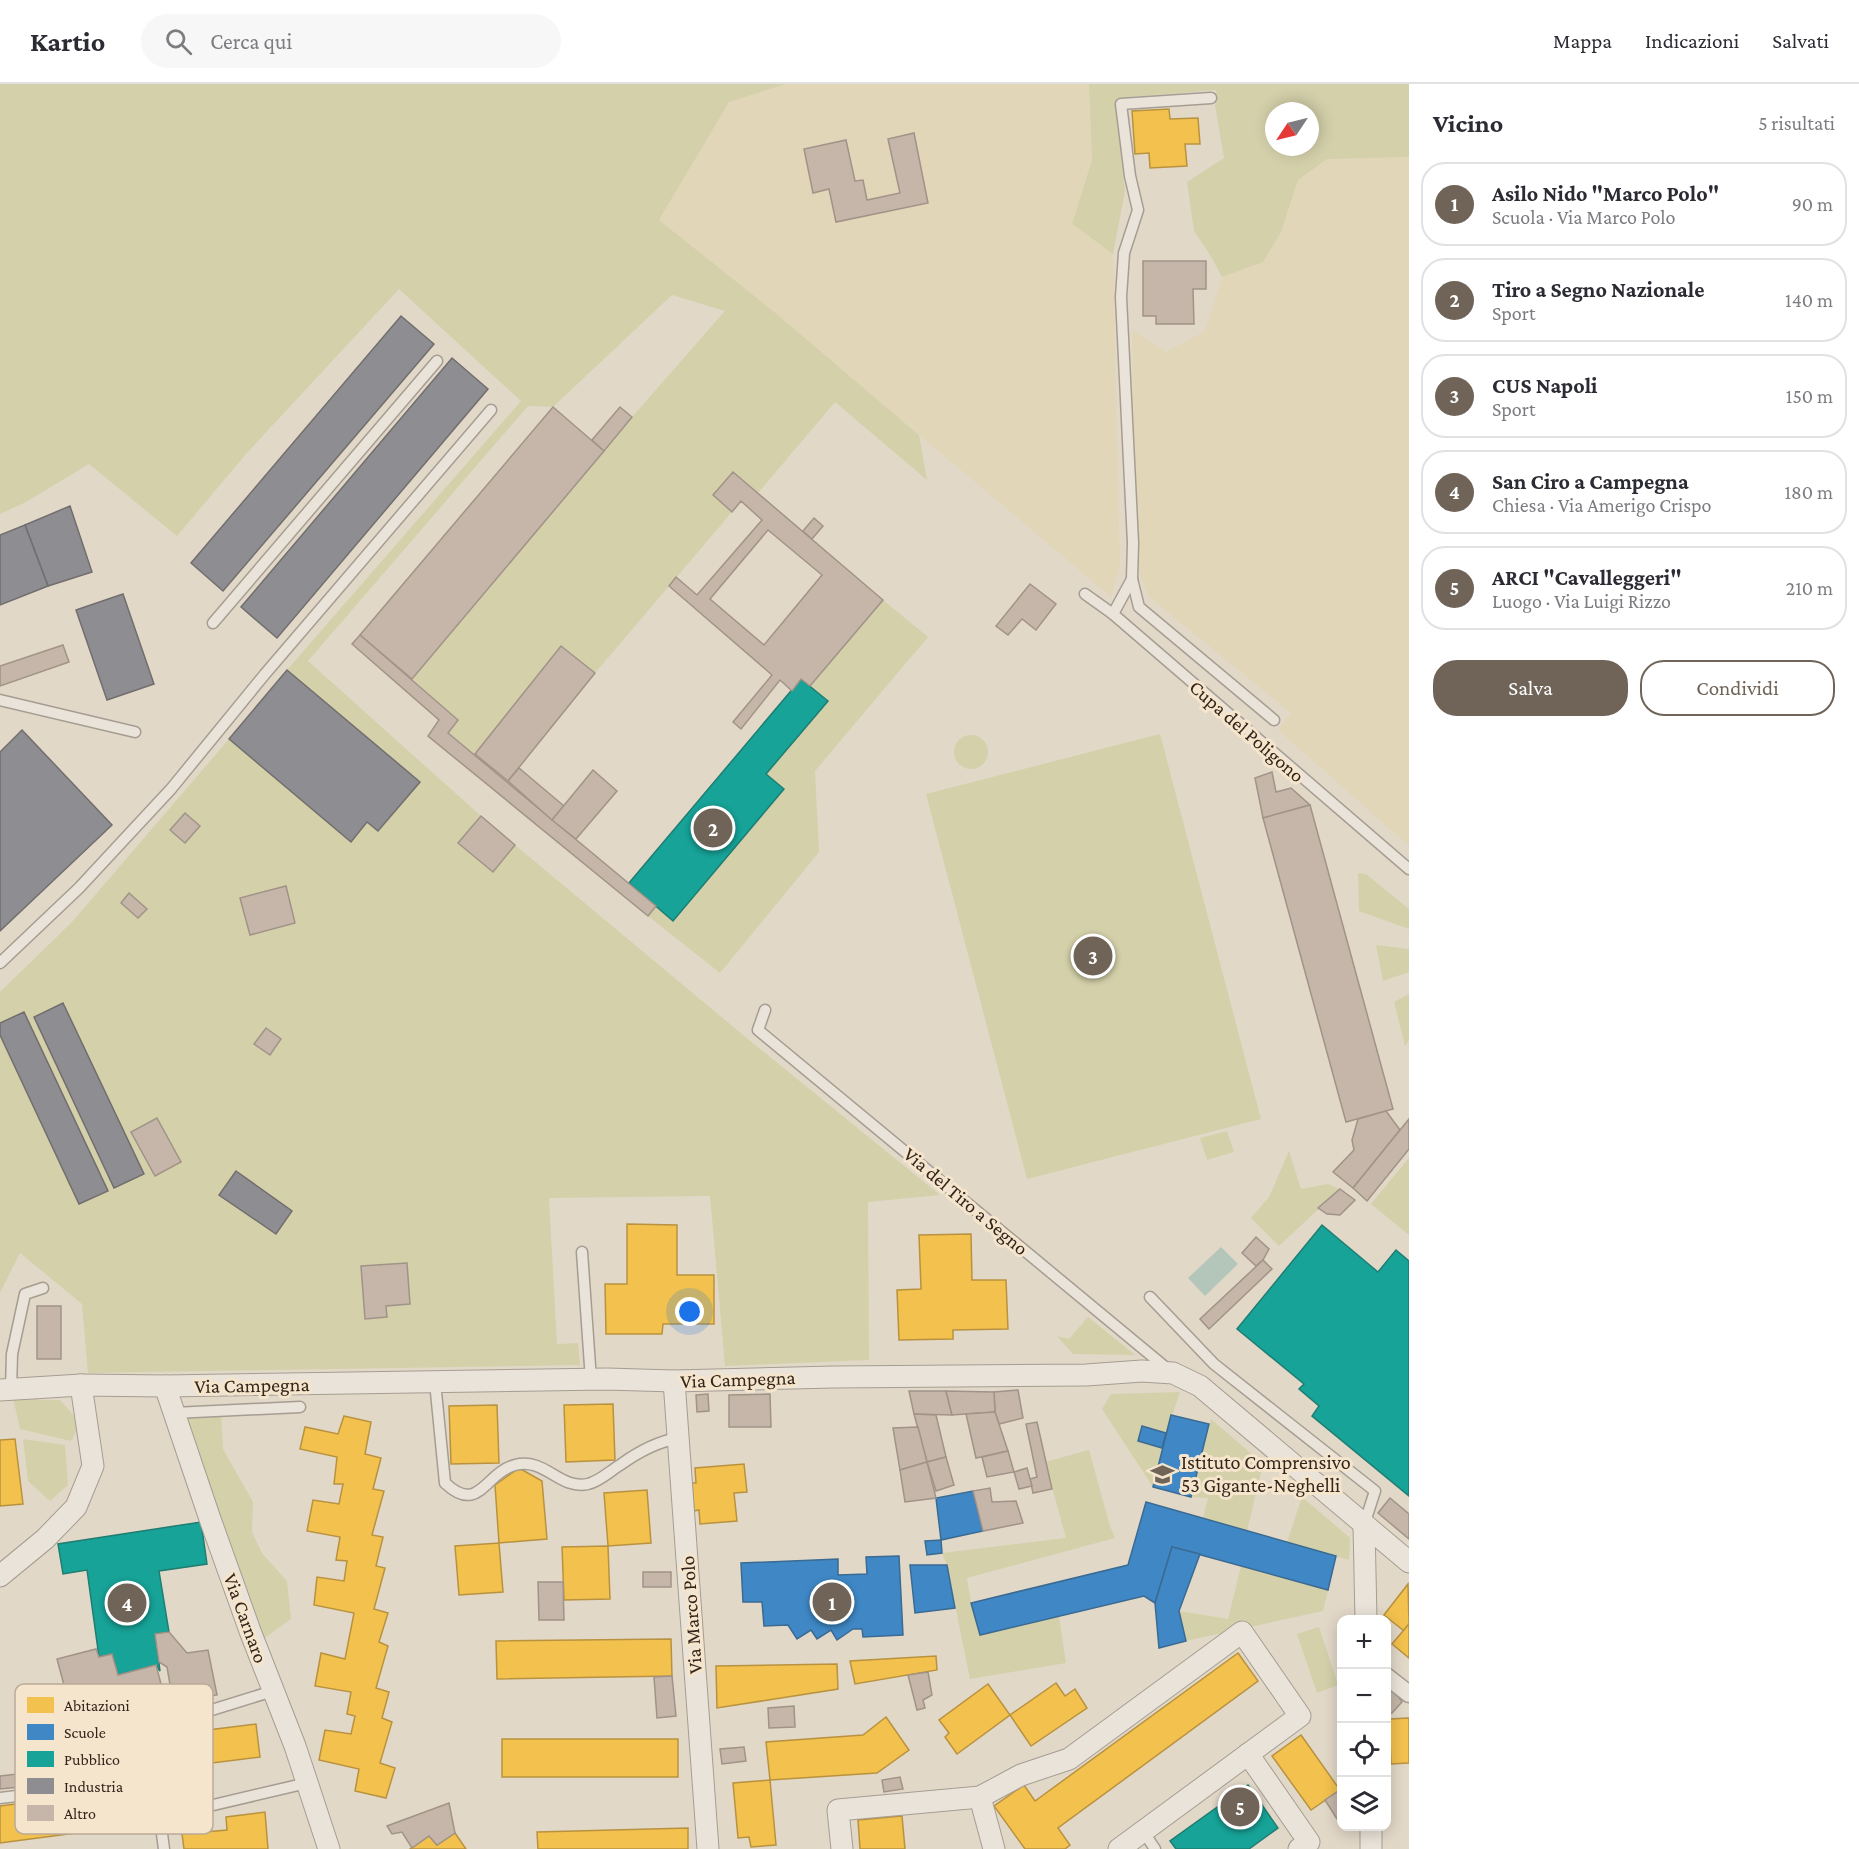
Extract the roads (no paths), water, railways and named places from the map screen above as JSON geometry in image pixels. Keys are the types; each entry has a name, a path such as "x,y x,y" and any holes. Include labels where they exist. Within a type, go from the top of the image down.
{"street":[{"name":"Via Campegna","path":"5,1390 81,1385 674,1381 1086,1375 1142,1371 1173,1373 1200,1386 1409,1562"},
{"name":"Via Marco Polo","path":"674,1381 708,1849"},
{"path":"0,1576 45,1539 76,1507 93,1466 81,1385"},
{"name":"Via Carnaro","path":"165,1386 210,1519 329,1849"},
{"path":"1364,1525 1366,1615"},
{"path":"842,1849 838,1810 980,1797 1021,1775 1069,1759 1242,1632 1299,1716 1119,1849"},
{"path":"1391,1680 1409,1694"},
{"path":"1248,1754 1309,1842 1299,1849"},
{"path":"980,1797 994,1849"},
{"path":"1371,1831 1371,1849"}],"lane":[{"path":"1211,98 1121,104 1130,176 1138,210 1124,253 1121,297 1133,543 1132,579 1139,607 1274,720"},
{"path":"213,623 437,361"},
{"path":"0,963 79,888 171,789 265,674 491,410"},
{"path":"1113,614 1132,579"},
{"name":"Cupa del Poligono","path":"1085,594 1113,614 1409,868"},
{"path":"0,700 135,732"},
{"name":"Via del Tiro a Segno","path":"765,1010 758,1030 1173,1373"},
{"path":"582,1252 591,1380"},
{"path":"5,1390 25,1294 43,1288"},
{"path":"1150,1297 1214,1364 1374,1491 1364,1525"},
{"path":"435,1382 445,1483 462,1495 477,1492 514,1465 539,1465 549,1470 554,1476 568,1482 588,1484 599,1480 643,1449 660,1441 678,1438"},
{"path":"174,1413 300,1407"},
{"path":"213,1710 273,1691"},
{"path":"213,1805 307,1783"},
{"path":"0,1798 15,1796"},
{"path":"1143,1831 1155,1849"},
{"path":"162,1834 164,1849"}],"place":[{"name":"Tiro a Segno Nazionale","path":"713,828"},
{"name":"CUS Napoli","path":"1093,956"},
{"name":"Istituto Comprensivo 53 Gigante-Neghelli","path":"1163,1474"},
{"name":"Asilo Nido \"Marco Polo\"","path":"832,1602"},
{"name":"San Ciro a Campegna","path":"127,1603"},
{"name":"ARCI \"Cavalleggeri\"","path":"1240,1807"}]}
